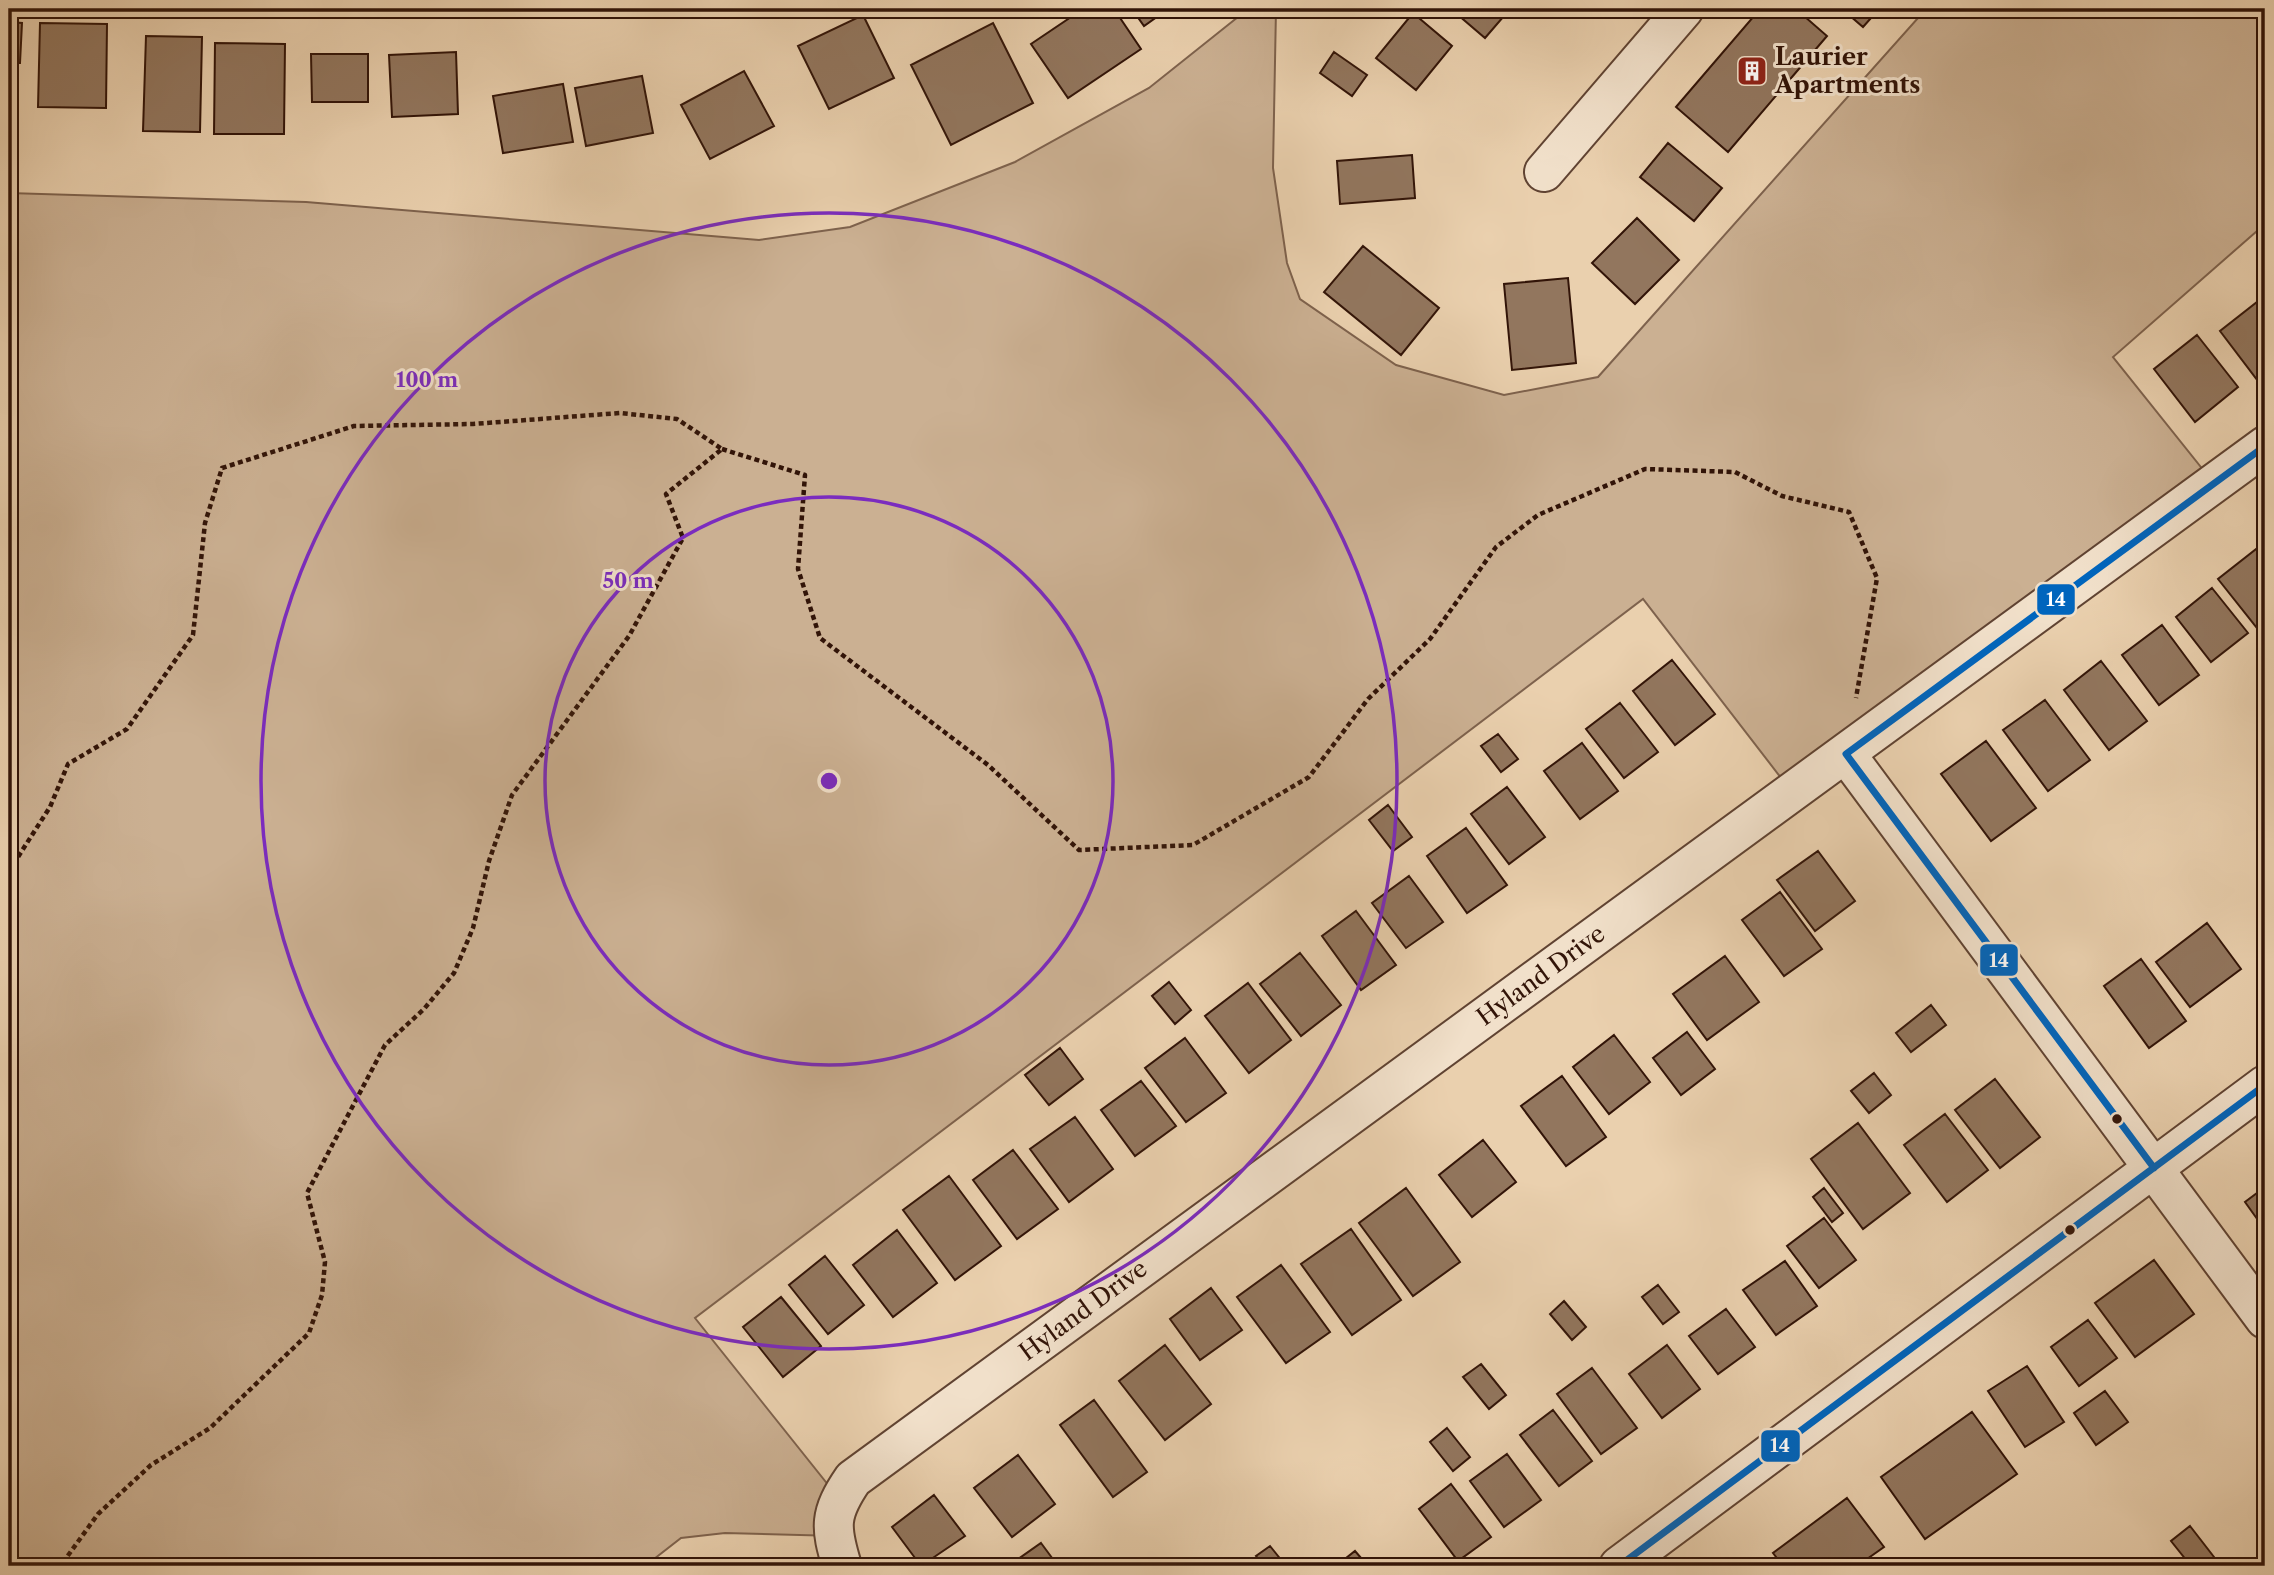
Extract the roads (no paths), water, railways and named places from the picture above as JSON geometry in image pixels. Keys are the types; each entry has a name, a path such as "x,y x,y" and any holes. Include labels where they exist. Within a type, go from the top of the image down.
{"street":[{"path":"1544,172 1684,9"},
{"name":"Hyland Drive","path":"842,1566 833,1536 834,1519 839,1500 853,1479 2265,446"},
{"path":"1846,754 2265,1319"},
{"path":"1619,1566 2265,1085"}],"place":[{"name":"Laurier Apartments","path":"1752,71"}]}
